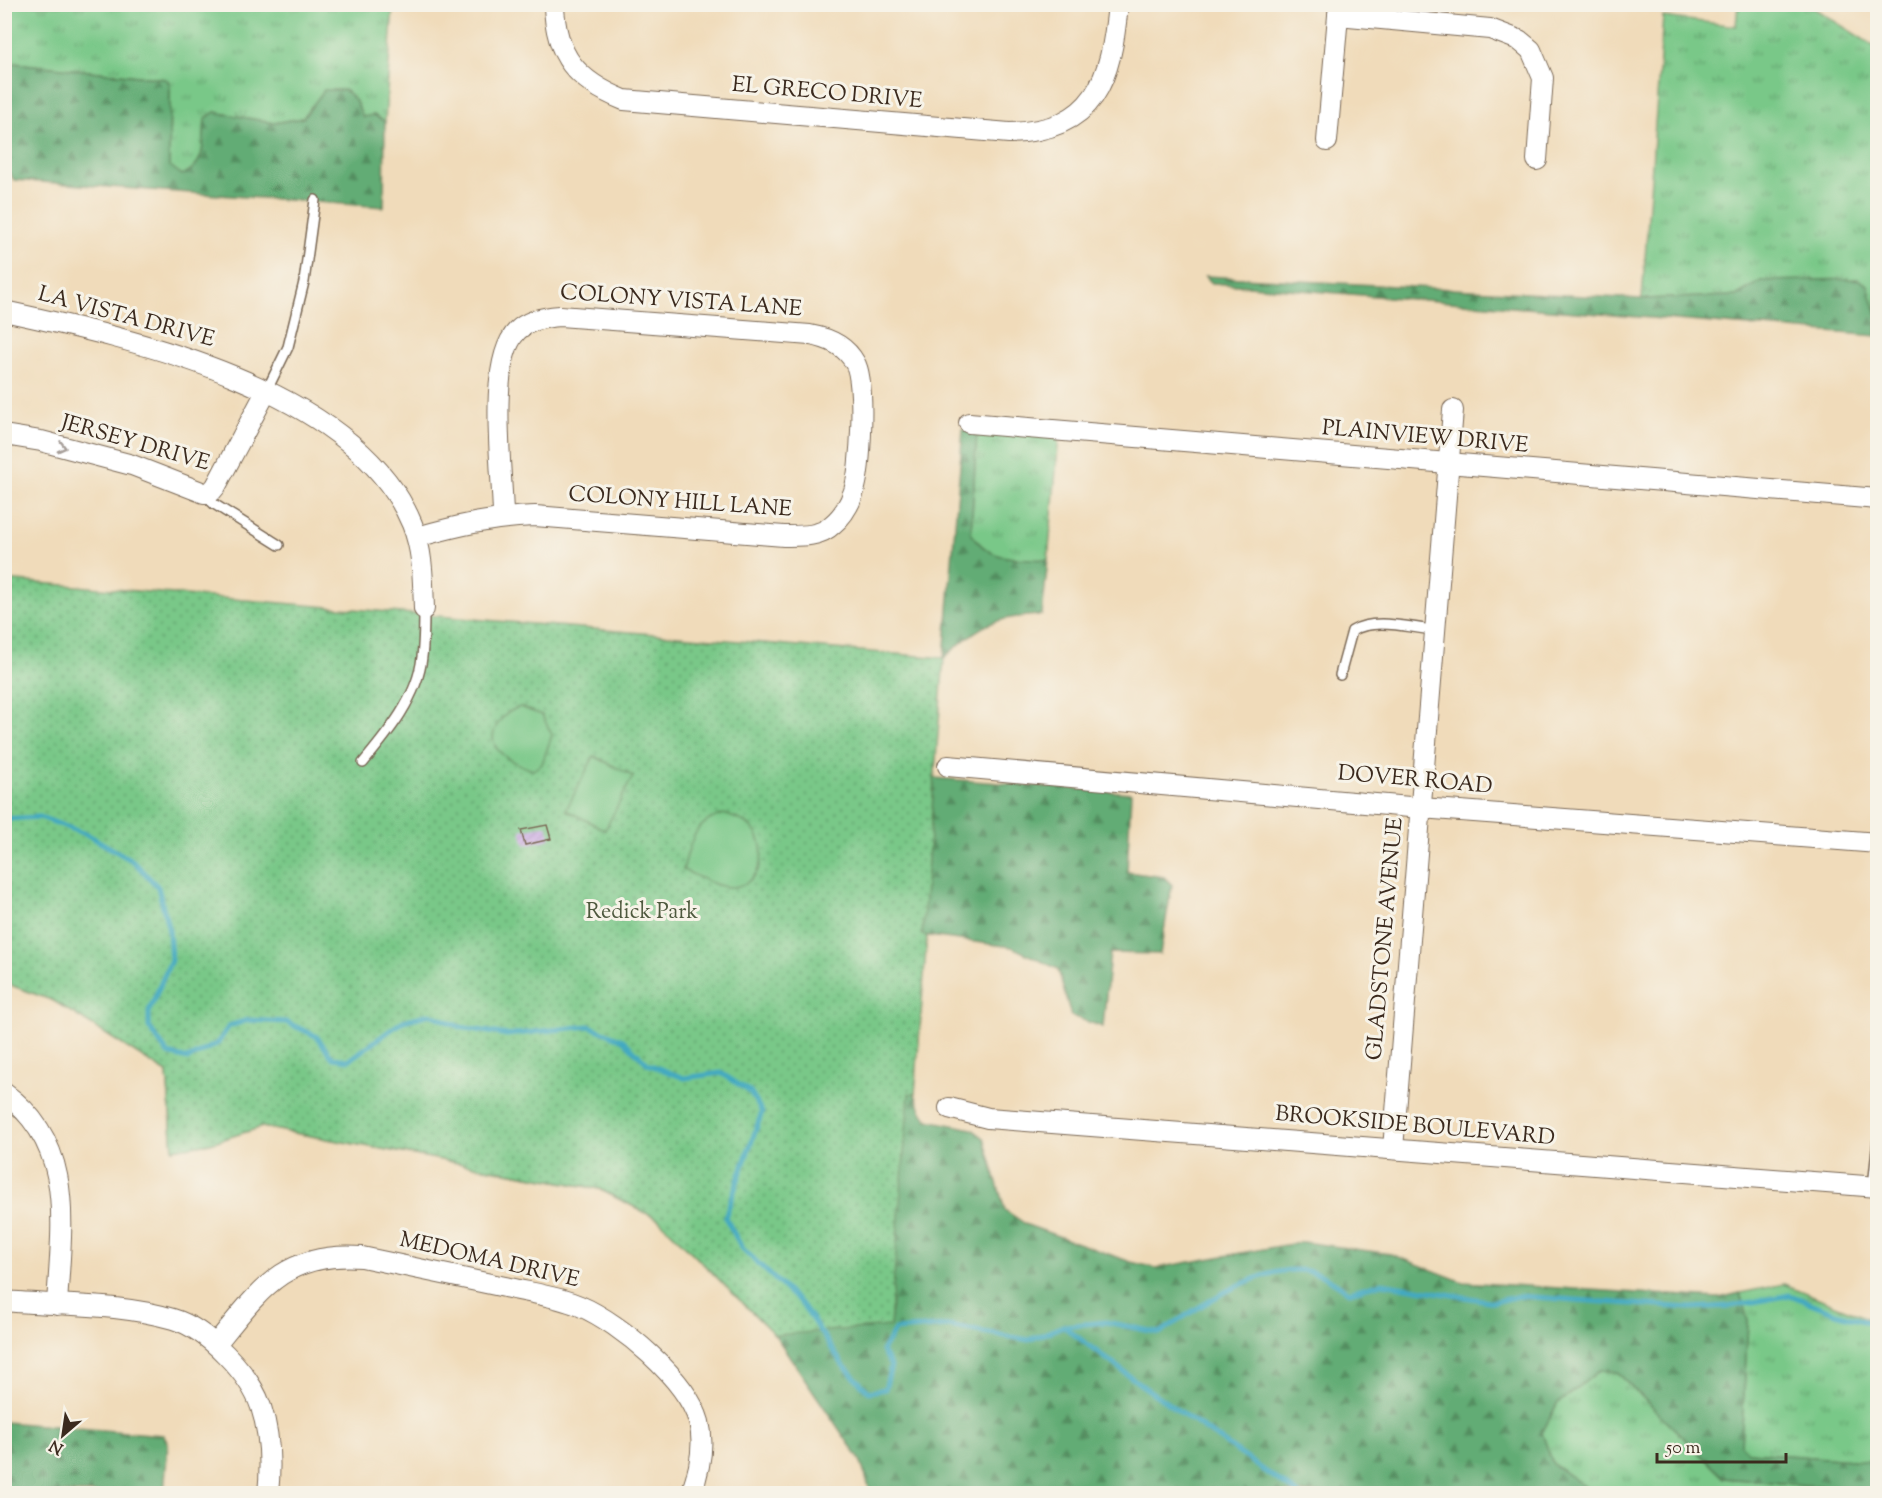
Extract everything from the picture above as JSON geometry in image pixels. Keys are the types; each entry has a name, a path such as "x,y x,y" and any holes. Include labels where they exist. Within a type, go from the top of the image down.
{"street":[{"name":"EL GRECO DRIVE","path":"554,4 557,34 565,55 574,68 608,93 642,103 1009,133 1056,127 1080,110 1104,80 1115,44 1118,4"},
{"path":"1327,141 1339,10 1490,29 1519,40 1531,50 1543,78 1537,160"},
{"name":"LA VISTA DRIVE","path":"4,311 159,348 220,369 318,420 364,455 386,480 417,537 424,609"},
{"name":"COLONY VISTA LANE","path":"503,517 499,412 501,369 510,341 518,329 531,322 560,316 810,335 832,341 850,355"},
{"name":"COLONY HILL LANE","path":"417,537 503,517 535,516 784,536 816,534 831,527 842,516 855,487 862,394 860,374 850,355"},
{"name":"JERSEY DRIVE","path":"4,435 41,441 132,465 200,492 211,492 266,392"},
{"name":"GLADSTONE AVENUE","path":"1393,1149 1453,410"},
{"name":"PLAINVIEW DRIVE","path":"969,423 1878,499"},
{"name":"DOVER ROAD","path":"948,766 1421,808 1878,843"},
{"path":"4,1093 37,1125 59,1173 62,1216 57,1305"},
{"name":"BROOKSIDE BOULEVARD","path":"949,1108 988,1118 1875,1187"},
{"name":"MEDOMA DRIVE","path":"216,1344 255,1296 285,1271 311,1260 335,1254 362,1257 562,1299 589,1310 627,1335 674,1378 693,1406 701,1438 699,1473 691,1494"},
{"path":"4,1301 127,1309 174,1319 197,1330 216,1344 241,1373 261,1406 268,1443 268,1494"}],"lane":[{"path":"266,392 288,347 304,282 315,200"},
{"path":"200,492 214,504 279,545"},
{"path":"363,763 386,736 408,700 422,659 424,609"},
{"path":"1340,675 1352,631 1359,627 1371,624 1435,630"},
{"path":"1875,1187 1878,1139"}],"green space":[{"path":"5,5 393,5 385,122 374,115 363,117 355,100 311,106 303,118 274,123 215,112 205,119 200,159 190,171 182,175 169,166 170,84 166,79 5,62"},
{"path":"1738,5 1809,5 1877,48 1877,315 1761,281 1736,296 1642,299 1663,17 1736,26"},
{"path":"4,62 166,79 170,84 169,165 182,175 190,171 200,159 205,119 215,112 274,123 303,118 324,90 345,90 355,100 363,117 374,115 385,122 384,207 14,180 5,167"},
{"path":"1205,276 1642,299 1736,296 1761,281 1858,279 1868,285 1877,315 1877,336 1212,283"},
{"path":"963,429 977,430 971,533 978,543 995,554 1004,557 1048,560 1042,615 1011,618 988,625 967,638 944,658"},
{"path":"977,430 1059,436 1048,560 1004,557 995,554 978,543 971,533"},
{"name":"Redick Park","path":"4,580 944,658 922,935 927,936 915,1094 909,1093 890,1326 775,1335 658,1219 600,1189 262,1127 210,1143 173,1149 167,1073 54,1001 5,983"},
{"path":"4,620 915,1094 928,1120 972,1129 984,1138 1005,1210 1027,1225 1131,1262 1156,1268 1303,1242 1391,1254 1463,1282 1719,1298 1740,1293 1748,1321 1741,1445 1748,1452 1877,1462 1877,1491 1724,1478 1617,1372 1600,1370 1557,1404 1542,1433 1553,1464 1594,1493 871,1493 860,1460 775,1335 658,1219 599,1189 262,1127 210,1143 173,1149 167,1073 54,1001 5,983"},
{"path":"520,707 542,715 552,735 542,764 533,770 506,757 499,751 493,738 494,731 502,718"},
{"path":"594,756 633,776 605,830 566,810"},
{"path":"934,778 1131,793 1127,872 1164,877 1172,885 1160,954 1110,953 1103,1027 1071,1016 1058,969 1012,947 922,935"},
{"path":"724,814 750,826 760,841 762,850 755,875 742,885 733,887 714,884 683,870 691,842 699,828 713,818"},
{"path":"1784,1284 1877,1322 1877,1462 1748,1452 1741,1445 1748,1321 1740,1293"},
{"path":"1600,1370 1617,1372 1724,1478 1877,1491 1877,1493 1594,1493 1553,1464 1542,1433 1557,1404"},
{"path":"4,1422 163,1435 168,1443 164,1493 5,1493"}],"building":[{"path":"547,825 551,839 525,845 521,830"}],"waterway":[{"path":"4,819 40,817 88,835 133,861 158,887 169,931 171,960 149,1011 149,1027 168,1054 188,1059 218,1043 229,1026 248,1020 286,1022 316,1036 333,1058 349,1060 403,1021 430,1014 460,1027 507,1035 589,1026 623,1040 648,1064 684,1078 721,1073 750,1092 762,1112 725,1217 742,1248 803,1306 843,1365 869,1392 885,1389 891,1366 882,1351 895,1330 948,1326 1029,1340 1063,1326 1106,1322 1160,1333 1233,1288 1253,1279 1294,1270 1317,1273 1349,1292 1382,1283 1494,1302 1519,1296 1689,1308 1732,1306 1790,1295 1836,1313 1878,1325"},
{"path":"1063,1326 1140,1384 1298,1494"}]}
